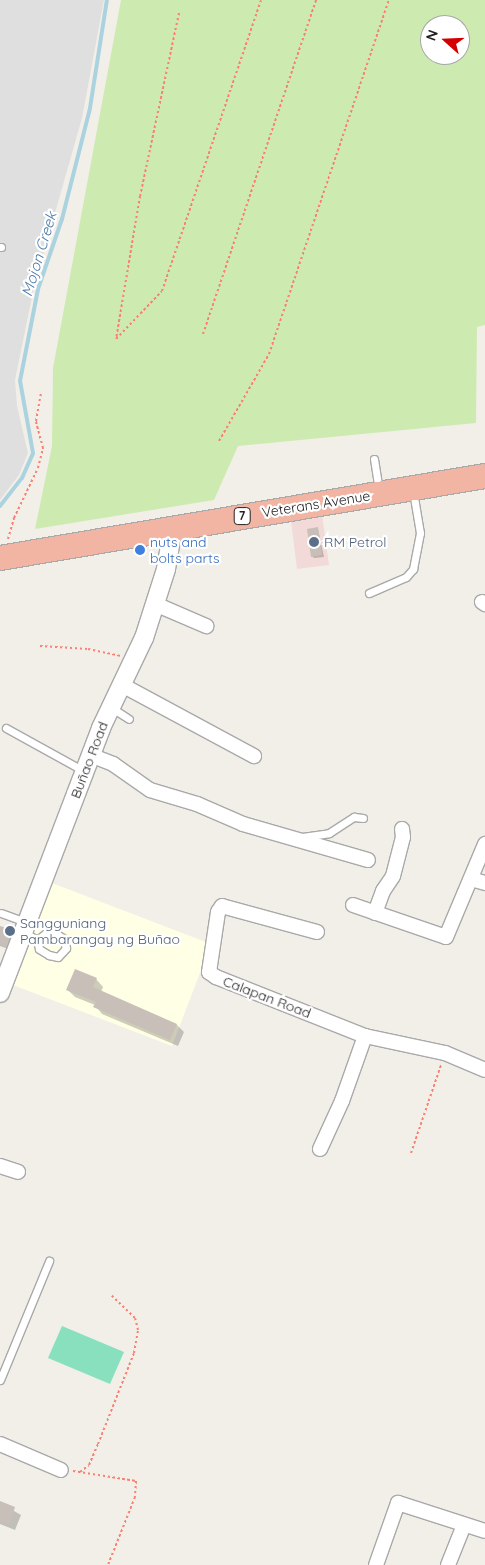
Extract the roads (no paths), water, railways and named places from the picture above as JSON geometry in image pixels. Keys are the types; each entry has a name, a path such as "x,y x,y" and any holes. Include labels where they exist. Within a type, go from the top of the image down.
{"highway":[{"name":"Veterans Avenue","path":"1,558 485,476"}],"street":[{"name":"Buñao Road","path":"0,993 29,931 87,763 110,707 134,660 155,604 166,569 173,528"},
{"path":"155,604 206,626"},
{"path":"122,685 254,756"},
{"path":"87,763 113,764 150,790 294,838 368,860"},
{"path":"375,913 393,876 403,837 402,829"},
{"path":"353,905 446,937 485,844"},
{"path":"470,879 485,883"},
{"name":"Calapan Road","path":"316,932 222,906 218,912 209,972 216,977 365,1036 445,1053 485,1070"},
{"path":"320,1149 342,1100 365,1036"},
{"path":"0,1166 18,1172"},
{"path":"0,1444 61,1470"},
{"path":"376,1565 398,1503 485,1531"},
{"path":"448,1565 464,1524"}],"lane":[{"path":"374,459 380,493"},
{"path":"369,593 406,577 413,569 419,554 420,533 413,488"},
{"path":"110,707 128,719"},
{"path":"6,728 87,763"},
{"path":"294,838 329,833 354,817 363,818"},
{"path":"1,913 29,931"},
{"path":"0,1380 49,1261"}],"waterway":[{"name":"Mojon Creek","path":"0,506 22,478 33,453 20,381 38,289 62,219 90,108 107,0"}],"place":[{"name":"RM Petrol","path":"314,542"},
{"name":"nuts and bolts parts","path":"140,550"},
{"name":"Sangguniang Pambarangay ng Buñao","path":"10,931"}]}
